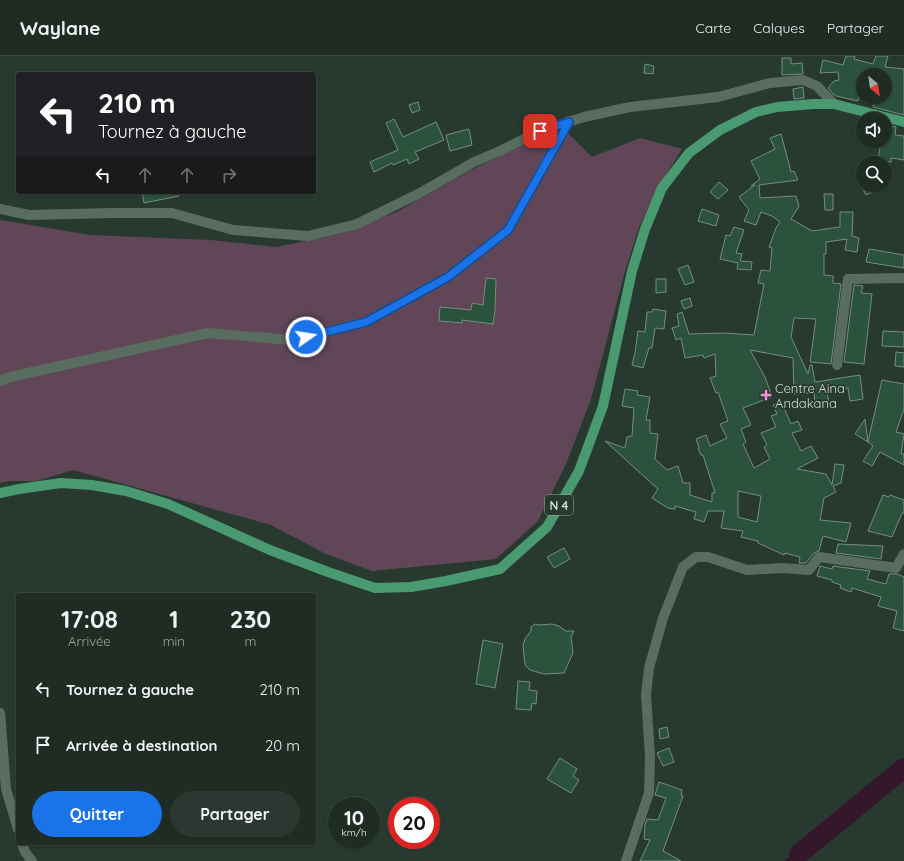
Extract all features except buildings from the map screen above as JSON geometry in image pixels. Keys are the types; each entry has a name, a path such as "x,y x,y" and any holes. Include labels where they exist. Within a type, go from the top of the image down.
{"main road":[{"name":"N 4","path":"0,493 61,483 92,485 126,491 168,504 270,550 375,588 411,587 500,569 547,527 578,471 603,406 632,271 645,229 662,188 679,164 689,153 720,130 756,112 777,107 834,104 904,122"}],"street":[{"path":"0,210 29,215 113,212 172,213 233,230 308,236 357,224 420,193 474,162 540,131 584,117 630,107 718,97 770,83 803,80 817,86 834,104"},
{"path":"0,381 10,377 208,333 292,340 366,322 448,277 508,230 569,122"},
{"path":"837,365 848,279 904,278"},
{"path":"626,861 649,793 650,757 646,695 649,668 663,618 683,567 696,557 708,557 747,570 782,568 809,570 819,557 896,568 904,554"},
{"path":"0,712 6,789 16,823"},
{"path":"23,845 25,852 32,861"}],"shaded area":[{"path":"562,127 592,157 640,138 682,149 659,186 639,227 626,268 591,399 566,464 538,521 496,559 372,571 326,554 271,525 73,470 37,481 10,481 0,483 0,220 90,235 211,240 276,247 326,237 397,212 469,171"}],"waterway":[{"path":"799,854 904,768"},
{"path":"786,861 799,854"}],"place":[{"name":"Centre Aina Andakana","path":"766,395"}],"route":[{"path":"306,337 366,322 448,277 508,230 569,122 540,131"}]}
